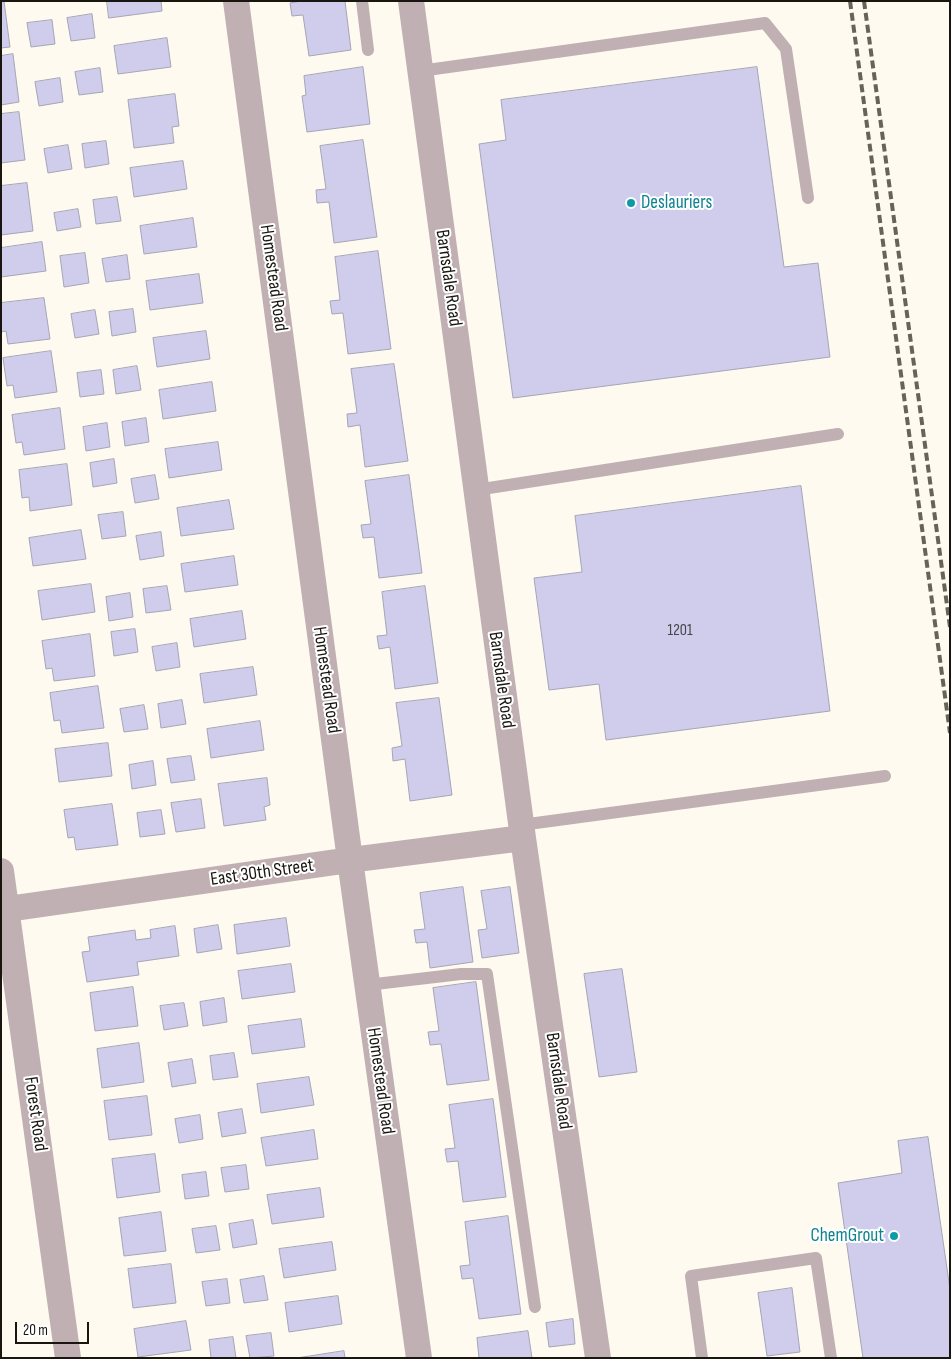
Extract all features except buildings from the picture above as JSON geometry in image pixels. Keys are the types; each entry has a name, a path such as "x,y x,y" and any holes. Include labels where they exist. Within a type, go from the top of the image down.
{"street":[{"name":"Homestead Road","path":"236,1 350,860 419,1358"},
{"name":"Barnsdale Road","path":"411,1 522,831 598,1358"},
{"name":"East 30th Street","path":"4,909 350,860 522,831"},
{"name":"Forest Road","path":"1,871 4,909 68,1358"}],"lane":[{"path":"362,1 368,50"},
{"path":"420,70 766,23 786,49 808,198"},
{"path":"476,490 838,434"},
{"path":"522,831 885,776"},
{"path":"367,984 461,974 487,974 535,1306"},
{"path":"702,1358 691,1276 816,1258 831,1358"}],"railway":[{"path":"850,1 950,733"},
{"path":"864,1 950,627"}],"place":[{"name":"Deslauriers","path":"631,203"},
{"name":"ChemGrout","path":"894,1236"}]}
